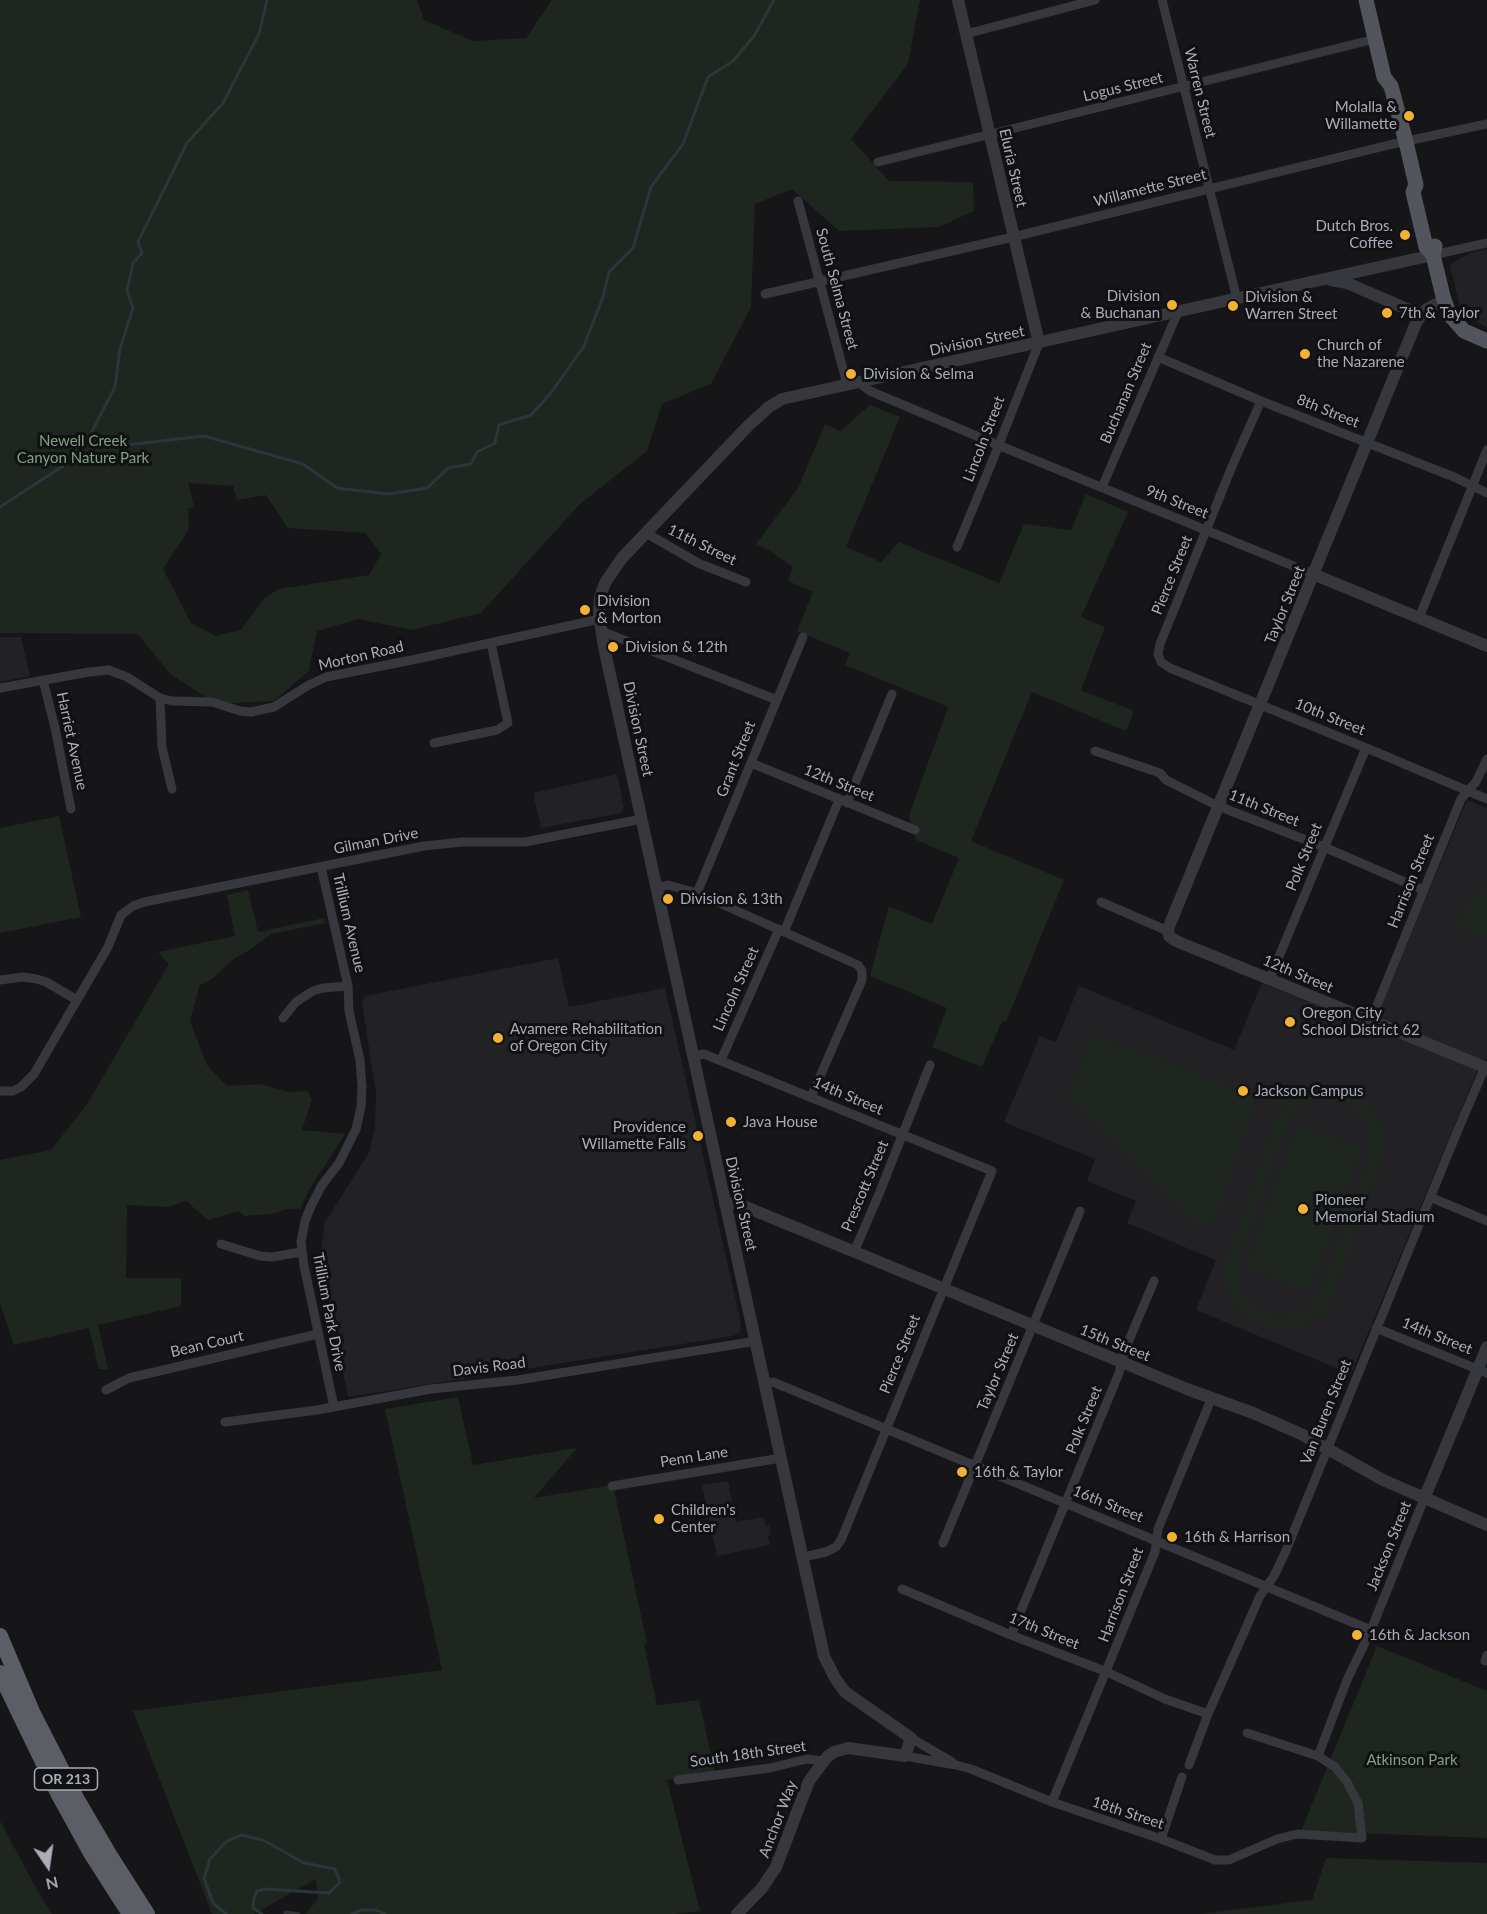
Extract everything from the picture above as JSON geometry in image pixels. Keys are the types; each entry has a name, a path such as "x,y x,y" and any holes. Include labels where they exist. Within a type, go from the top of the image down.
{"highway":[{"name":"OR 213","path":"0,1636 33,1714 76,1798 147,1914"},
{"name":"OR 213","path":"0,1672 58,1795 130,1914"}],"main road":[{"path":"1366,0 1384,76 1391,86 1406,142 1416,185 1413,192 1426,248 1433,255 1444,300 1449,314 1458,325 1468,333 1487,341"},
{"path":"1376,0 1394,74 1391,86"}],"street":[{"name":"Eluria Street","path":"958,0 1039,343"},
{"path":"966,34 1095,0"},
{"name":"Warren Street","path":"1162,0 1237,298"},
{"name":"Logus Street","path":"878,162 1375,39"},
{"name":"Willamette Street","path":"765,294 1487,124"},
{"name":"South Selma Street","path":"798,201 819,281 852,383"},
{"name":"Division Street","path":"845,1692 824,1656 600,625 600,597 607,578 646,532 750,425 775,402 788,397 1487,243"},
{"path":"1324,280 1347,283 1421,315 1433,305 1444,300"},
{"name":"Buchanan Street","path":"1102,487 1178,312"},
{"name":"Taylor Street","path":"1168,932 1169,922 1421,315"},
{"name":"Lincoln Street","path":"957,547 1039,343"},
{"name":"8th Street","path":"1158,357 1454,477 1487,493"},
{"name":"9th Street","path":"852,383 1487,646"},
{"name":"Pierce Street","path":"1161,662 1158,654 1160,644 1261,400"},
{"path":"1419,618 1487,450"},
{"name":"11th Street","path":"646,532 698,563 746,582"},
{"path":"600,625 777,700"},
{"name":"Morton Road","path":"0,688 89,672 113,670 160,698 212,702 240,711 262,710 274,707 326,677 491,643 600,625"},
{"name":"Grant Street","path":"697,893 803,637"},
{"path":"434,742 497,730 508,723 491,643"},
{"name":"10th Street","path":"1161,662 1170,668 1487,799"},
{"name":"Harriet Avenue","path":"43,680 71,809"},
{"name":"Lincoln Street","path":"721,1060 892,694"},
{"path":"160,698 162,747 172,789"},
{"name":"Polk Street","path":"1270,978 1366,748"},
{"name":"11th Street","path":"1095,751 1160,773 1166,780 1218,806 1324,847 1423,890"},
{"name":"Harrison Street","path":"1371,1020 1461,799 1476,782 1487,759"},
{"name":"12th Street","path":"751,764 915,830"},
{"name":"Gilman Drive","path":"77,1000 108,947 121,915 144,902 443,843 525,842 642,819"},
{"name":"Trillium Avenue","path":"321,867 348,986"},
{"path":"657,888 668,885 697,893 858,965 862,971 862,980 811,1097"},
{"name":"12th Street","path":"1101,902 1168,932 1174,940 1486,1068"},
{"path":"0,980 23,977 37,979 77,1000 28,1082 13,1091 0,1091"},
{"path":"283,1018 296,1002 313,992 323,988 348,986"},
{"name":"Trillium Park Drive","path":"334,1407 301,1252 305,1221 311,1206 322,1185 339,1162 360,1118 361,1068 350,1019 348,986"},
{"name":"14th Street","path":"693,1056 704,1054 721,1060 992,1171"},
{"name":"Prescott Street","path":"854,1252 930,1065"},
{"name":"Van Buren Street","path":"1189,1765 1208,1714 1266,1586 1274,1576 1285,1553 1430,1197 1486,1068"},
{"name":"Pierce Street","path":"803,1557 826,1552 836,1547 841,1540 992,1171"},
{"path":"1430,1197 1487,1221"},
{"name":"15th Street","path":"725,1204 741,1204 1122,1362 1272,1421 1328,1449 1363,1470 1487,1525"},
{"name":"Taylor Street","path":"942,1543 1080,1211"},
{"path":"221,1244 260,1256 272,1257 301,1252"},
{"name":"Polk Street","path":"1011,1635 1119,1373 1124,1352 1154,1281"},
{"name":"14th Street","path":"1376,1328 1482,1371"},
{"name":"Bean Court","path":"106,1390 129,1378 318,1334"},
{"name":"Davis Road","path":"225,1422 334,1407 431,1389 518,1380 756,1341"},
{"name":"Jackson Street","path":"1318,1756 1347,1680 1371,1630 1424,1499 1482,1371 1487,1347"},
{"name":"16th Street","path":"766,1383 773,1382 1371,1630"},
{"name":"Harrison Street","path":"1052,1802 1154,1555 1158,1529 1212,1397"},
{"name":"Penn Lane","path":"612,1486 781,1458"},
{"name":"17th Street","path":"902,1589 1107,1672 1165,1699 1208,1714"},
{"name":"18th Street","path":"845,1692 956,1765 1215,1860 1229,1860 1291,1835 1311,1834 1362,1838 1358,1803 1347,1782 1335,1767 1318,1756"},
{"path":"1247,1733 1318,1756"},
{"path":"905,1756 912,1738"},
{"name":"18th Street","path":"823,1761 832,1753 848,1748 956,1765"},
{"name":"South 18th Street","path":"678,1780 770,1768 807,1759 823,1761"},
{"name":"Anchor Way","path":"737,1914 766,1882 776,1867 806,1788 812,1775 823,1761"},
{"path":"1161,1839 1182,1777"}],"shaded area":[{"path":"1487,249 1487,328 1464,313 1459,303 1450,265 1470,253"},
{"path":"0,637 21,637 30,676 0,682"},
{"path":"617,774 624,808 621,813 541,828 533,793"},
{"name":"Jackson Campus","path":"1467,800 1487,808 1487,1060 1482,1059 1351,1374 1196,1310 1216,1260 1127,1223 1136,1201 1087,1181 1095,1159 1004,1122 1040,1036 1056,1042 1079,986 1234,1050 1262,983 1372,1028"},
{"path":"558,958 569,1007 665,988 741,1323 740,1332 733,1336 348,1397 320,1258 325,1222 370,1151 375,1126 376,1092 362,1004 365,996"},
{"path":"728,1481 736,1522 764,1517 766,1526 769,1525 770,1545 717,1556 702,1485"}],"green space":[{"name":"Newell Creek Canyon Nature Park","path":"0,0 417,0 424,20 473,41 526,38 552,0 920,0 908,64 851,139 889,181 973,182 974,211 939,227 839,231 792,189 755,204 751,307 711,384 662,404 647,451 580,504 481,613 412,630 358,619 317,631 309,671 274,701 217,704 170,674 138,634 0,633","holes":["188,483 233,486 237,500 266,495 288,528 365,533 381,554 369,575 279,589 264,598 241,630 216,636 191,623 163,569 189,529 188,509 194,507"]},
{"path":"870,405 900,417 846,547 881,562 899,542 999,583 1024,524 1071,530 1086,494 1128,512 1081,617 1105,627 1081,690 1134,711 1126,731 1032,692 971,841 1064,880 1006,1022 1002,1021 982,1067 932,1047 947,1008 870,976 889,906 932,924 959,858 916,840 909,816 948,707 845,665 850,653 797,631 813,592 788,581 793,567 756,544 798,488 825,424 840,431"},
{"path":"59,816 81,917 0,933 0,828"},
{"path":"1487,888 1487,939 1455,926 1464,909 1477,894"},
{"path":"248,890 258,932 324,918 325,923 271,934 235,958 212,979 200,985 190,1020 207,1065 227,1086 261,1084 289,1092 307,1091 312,1099 302,1130 345,1134 309,1190 300,1209 245,1216 238,1211 208,1220 186,1201 168,1207 127,1205 126,1278 181,1278 181,1306 98,1325 108,1369 99,1369 89,1328 14,1345 0,1303 0,1160 51,1150 87,1104 169,964 158,952 235,936 227,895"},
{"path":"1099,1037 1248,1093 1255,1103 1217,1216 1200,1226 1069,1097 1090,1043"},
{"path":"1329,1087 1346,1090 1368,1104 1382,1127 1383,1154 1326,1318 1318,1315 1298,1327 1271,1328 1247,1317 1235,1304 1227,1288 1226,1262 1277,1116 1288,1102 1303,1092","holes":["1319,1099 1342,1101 1361,1114 1369,1128 1371,1151 1320,1294 1310,1306 1297,1314 1274,1316 1253,1307 1243,1295 1237,1280 1237,1265 1288,1121 1298,1109"]},
{"path":"1297,1126 1361,1148 1310,1292 1246,1269"},
{"path":"458,1397 473,1465 577,1448 534,1498 613,1485 647,1643 644,1644 657,1705 699,1700 715,1773 667,1780 700,1911 673,1914 306,1914 318,1898 316,1879 254,1914 212,1914 133,1711 442,1670 385,1409"},
{"name":"Atkinson Park","path":"1377,1646 1487,1691 1487,1838 1301,1831"},
{"path":"0,1821 35,1886 52,1914 0,1914"},
{"path":"1326,1858 1487,1863 1487,1914 1199,1914 1312,1900"}],"waterway":[{"path":"0,507 63,466 89,437 115,387 120,349 133,308 127,291 133,263 142,253 138,242 187,143 223,103 259,34 267,0"},
{"path":"89,437 126,445 204,436 303,464 337,488 388,494 427,488 448,468 471,464 477,452 495,443 499,425 531,415 551,393 584,346 603,297 609,272 633,248 651,187 683,144 708,77 733,61 754,36 774,0"},
{"path":"226,1914 213,1903 204,1878 210,1859 227,1841 241,1835 263,1840 304,1863 335,1869 340,1882 329,1893 265,1889 257,1891 253,1908 262,1914"},
{"path":"352,1914 362,1910 376,1910 385,1914"},
{"path":"285,1914 286,1912 299,1914"}],"place":[{"name":"Molalla & Willamette","path":"1409,116"},
{"name":"Dutch Bros. Coffee","path":"1405,235"},
{"name":"Division & Buchanan","path":"1172,305"},
{"name":"Division & Warren Street","path":"1233,306"},
{"name":"7th & Taylor","path":"1387,313"},
{"name":"Church of the Nazarene","path":"1305,354"},
{"name":"Division & Selma","path":"851,374"},
{"name":"Division & Morton","path":"585,610"},
{"name":"Division & 12th","path":"613,647"},
{"name":"Division & 13th","path":"668,899"},
{"name":"Oregon City School District 62","path":"1290,1022"},
{"name":"Avamere Rehabilitation of Oregon City","path":"498,1038"},
{"name":"Jackson Campus","path":"1243,1091"},
{"name":"Java House","path":"731,1122"},
{"name":"Providence Willamette Falls","path":"698,1136"},
{"name":"Pioneer Memorial Stadium","path":"1303,1209"},
{"name":"16th & Taylor","path":"962,1472"},
{"name":"Children's Center","path":"659,1519"},
{"name":"16th & Harrison","path":"1172,1537"},
{"name":"16th & Jackson","path":"1357,1635"}]}
